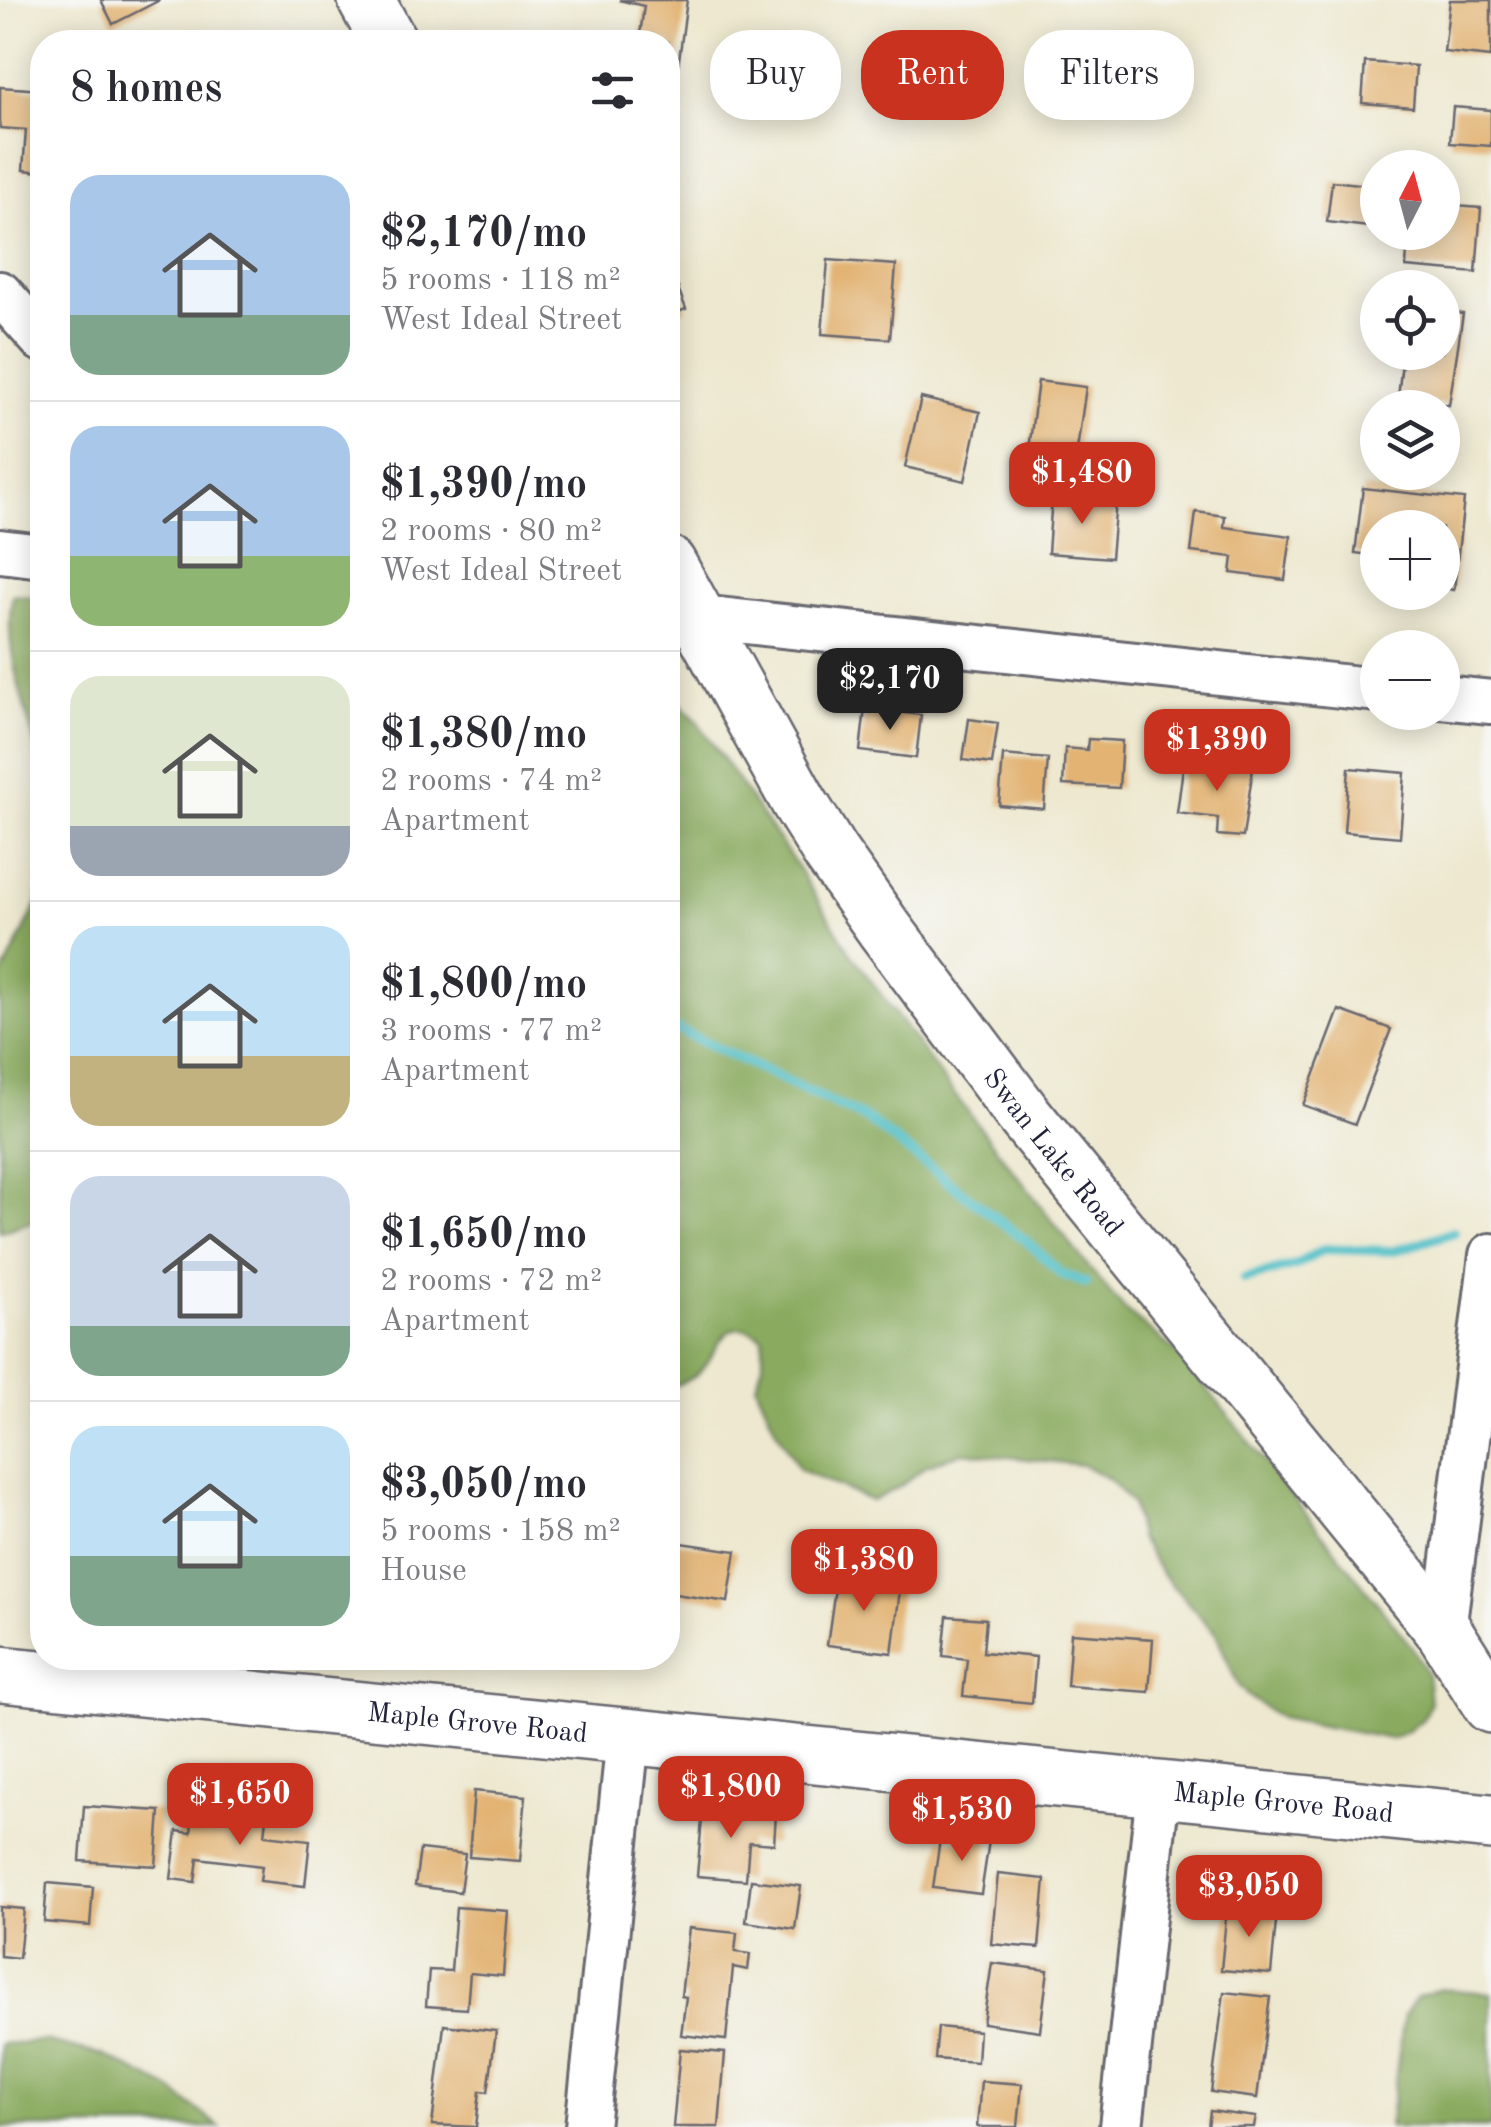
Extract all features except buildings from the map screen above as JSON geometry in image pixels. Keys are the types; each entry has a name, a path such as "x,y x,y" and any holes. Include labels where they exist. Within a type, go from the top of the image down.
{"street":[{"path":"366,0 382,30"},
{"path":"0,293 30,327"},
{"path":"0,551 30,555"},
{"path":"681,615 1360,688"},
{"name":"Swan Lake Road","path":"681,615 830,852 1022,1114 1444,1632 1491,1704"},
{"path":"1460,699 1491,702"},
{"path":"1444,1632 1491,1255"},
{"name":"Maple Grove Road","path":"0,1674 1491,1822"},
{"path":"587,2127 628,1738"},
{"path":"1121,2127 1158,1791"}],"green space":[{"path":"13,595 30,597 30,728 13,659"},
{"path":"680,704 697,721 796,865 851,953 1086,1264 1126,1311 1182,1357 1412,1647 1427,1673 1430,1703 1423,1719 1391,1739 1280,1718 1248,1696 1238,1685 1216,1634 1161,1573 1139,1537 1132,1504 1109,1479 1083,1465 962,1452 926,1466 901,1486 872,1501 800,1470 756,1385 763,1363 763,1337 738,1328 730,1331 705,1365 680,1384"},
{"path":"30,918 30,1222 0,1232 0,980"},
{"path":"1439,1989 1491,1993 1491,2127 1389,2127 1404,2015 1417,1997"},
{"path":"44,2041 103,2055 167,2087 220,2127 0,2127 0,2044"}],"waterway":[{"path":"680,1031 868,1120 1031,1245 1061,1274 1086,1283"},
{"path":"1244,1279 1296,1265 1324,1249 1394,1251 1454,1232"}]}
